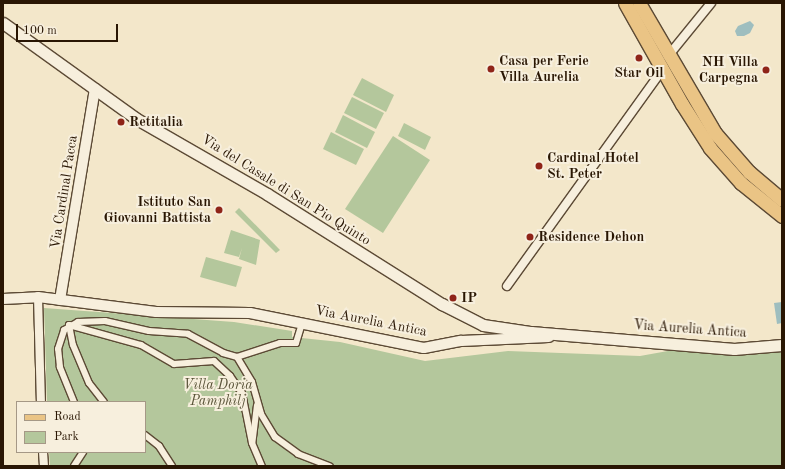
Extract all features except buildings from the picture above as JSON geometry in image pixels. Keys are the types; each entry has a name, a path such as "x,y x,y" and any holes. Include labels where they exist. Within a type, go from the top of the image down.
{"main road":[{"path":"625,3 693,124 714,154 749,190 782,216"},
{"path":"641,4 668,56 720,140 749,172 782,200"},
{"name":"Via del Casale di San Pio Quinto","path":"3,23 95,90 144,123 266,194 442,304 483,325 573,335"},
{"name":"Via Aurelia Antica","path":"573,335 734,349 782,345"}],"street":[{"path":"668,56 711,3"},
{"path":"507,286 662,70"},
{"name":"Via Cardinal Pacca","path":"60,300 95,90"},
{"path":"38,297 41,401"},
{"name":"Via Aurelia Antica","path":"3,299 38,297 156,312 240,312 302,323 419,348 434,348 461,341 573,335"},
{"path":"74,401 60,367 58,349 61,334 69,325 78,322 105,321 149,331 188,334 223,353 238,357 280,343 296,342 302,323"},
{"path":"69,325 73,345 89,383 103,401"},
{"path":"69,325 141,345 174,364 214,361 230,376 242,392 252,443 262,466"},
{"path":"461,341 478,334 483,325"},
{"path":"238,357 252,382 257,403 275,437 298,454 330,466"},
{"path":"252,443 257,403"},
{"path":"146,436 159,446 172,466"},
{"path":"43,453 44,466"},
{"path":"74,466 82,453"}],"green space":[{"path":"362,78 394,95 386,112 353,95"},
{"path":"352,97 384,113 376,129 344,113"},
{"path":"343,115 375,132 367,148 335,132"},
{"path":"404,123 431,137 425,150 398,136"},
{"path":"331,132 364,149 356,165 323,149"},
{"path":"393,136 430,160 383,233 345,209"},
{"path":"239,208 280,250 276,253 235,212"},
{"path":"231,230 260,240 256,265 239,259 242,248 239,257 224,253"},
{"path":"206,257 242,267 236,287 200,277"},
{"name":"Villa Doria Pamphilj","path":"44,308 234,322 292,331 292,337 340,342 425,361 508,351 640,356 679,349 782,349 782,466 50,466 49,453 146,453 146,401 47,401"}],"water":[{"path":"750,21 754,25 750,33 744,36 737,36 735,31 738,26"},
{"path":"782,302 782,323 777,324 774,303"}],"place":[{"name":"Star Oil","path":"639,58"},
{"name":"Casa per Ferie Villa Aurelia","path":"491,69"},
{"name":"NH Villa Carpegna","path":"766,70"},
{"name":"Retitalia","path":"121,122"},
{"name":"Cardinal Hotel St. Peter","path":"539,166"},
{"name":"Istituto San Giovanni Battista","path":"219,210"},
{"name":"Residence Dehon","path":"530,237"},
{"name":"IP","path":"453,298"}]}
